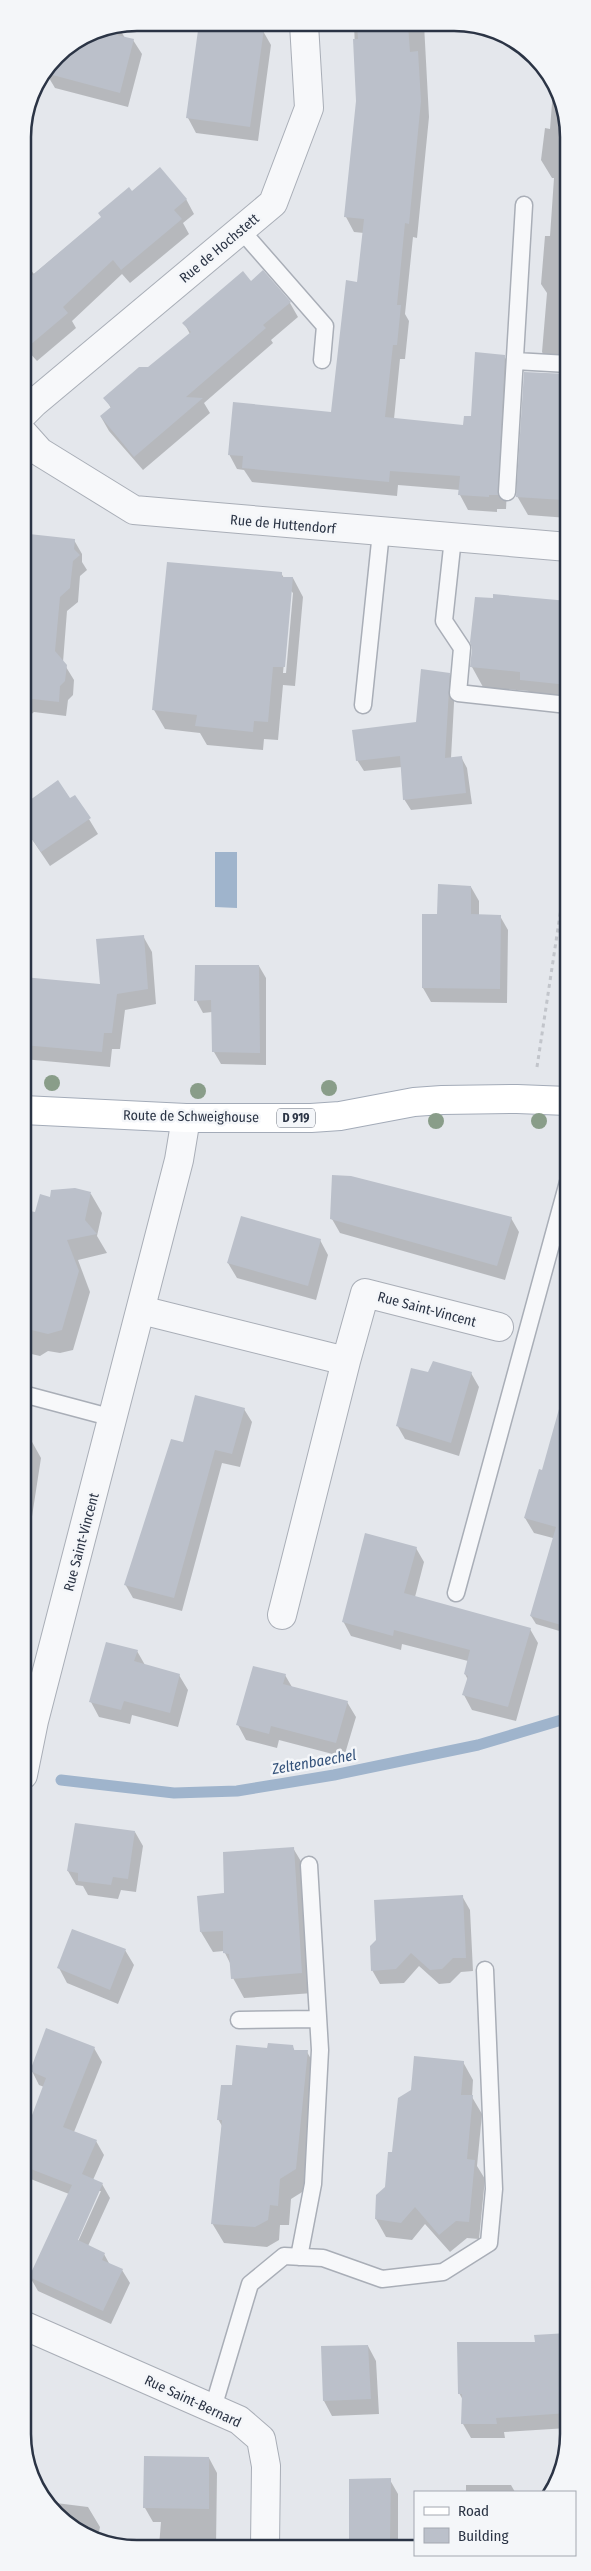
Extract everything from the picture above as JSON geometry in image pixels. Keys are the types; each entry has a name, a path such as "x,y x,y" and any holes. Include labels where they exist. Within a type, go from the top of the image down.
{"main road":[{"name":"Route de Schweighouse","path":"31,1110 186,1118 311,1118 348,1115 414,1102 530,1099 560,1101"}],"street":[{"name":"Rue de Hochstett","path":"31,407 273,203 310,108 304,31"},
{"name":"Rue de Huttendorf","path":"31,442 40,452 134,510 560,546"},
{"name":"Rue Saint-Vincent","path":"31,1736 142,1310 179,1160 186,1118"},
{"name":"Rue Saint-Vincent","path":"282,1615 365,1293 499,1328"},
{"path":"142,1310 346,1361"},
{"name":"Rue Saint-Bernard","path":"31,2328 239,2420 261,2439 266,2466 265,2540"}],"lane":[{"path":"507,492 524,205"},
{"path":"241,230 325,326 322,360"},
{"path":"515,361 560,364"},
{"path":"364,705 381,532"},
{"path":"453,538 444,621 462,648 458,693 560,704"},
{"path":"456,1593 560,1211"},
{"path":"31,1396 113,1418"},
{"path":"299,2257 313,2184 320,2050 308,1865"},
{"path":"213,2408 250,2284 284,2256 323,2258 382,2279 443,2272 489,2243 494,2189 485,1970"},
{"path":"239,2020 318,2018"}],"path":[{"path":"530,1099 560,912"}],"water":[{"path":"215,852 237,852 237,908 215,907"}],"building":[{"path":"198,31 264,31 250,127 186,118"},
{"path":"357,31 408,31 410,52 418,51 421,101 409,224 405,223 397,305 401,305 397,345 393,345 385,417 463,425 464,416 471,416 475,352 505,355 498,495 489,495 489,497 458,495 460,476 390,471 389,482 242,468 243,456 228,455 233,402 331,412 346,280 357,282 364,219 344,217 356,101 353,39 358,39"},
{"path":"117,33 117,35 134,39 120,93 52,75 67,57 84,45"},
{"path":"160,167 187,199 174,210 182,219 121,270 113,260 63,307 68,313 31,344 31,276 101,217 98,213 129,187 132,191"},
{"path":"263,270 291,302 263,325 266,328 186,397 203,398 134,457 100,416 111,407 103,398 139,367 148,367 191,332 182,323 243,271 251,281"},
{"path":"524,372 560,374 560,500 516,497"},
{"path":"31,534 75,539 74,549 80,555 73,561 70,588 60,597 55,651 67,665 65,681 60,686 59,702 31,699"},
{"path":"167,562 282,572 282,577 293,577 285,667 273,667 268,722 254,721 253,732 195,726 197,715 152,710"},
{"path":"493,594 560,600 560,684 520,680 520,672 470,667 472,649 470,642 475,597 493,598"},
{"path":"421,669 450,673 445,758 462,756 466,793 403,800 400,756 356,761 352,730 416,722"},
{"path":"58,780 70,798 75,795 91,818 41,852 31,838 31,799"},
{"path":"438,884 471,886 471,914 501,915 500,989 422,988 422,914 437,914"},
{"path":"144,935 148,989 117,994 112,1033 104,1033 102,1052 31,1046 31,978 100,984 96,939"},
{"path":"195,965 259,965 260,1053 212,1052 211,1000 194,1001"},
{"path":"332,1175 351,1176 512,1217 497,1266 330,1219"},
{"path":"75,1188 91,1192 85,1220 97,1234 67,1240 79,1271 62,1330 48,1334 31,1330 31,1211 35,1212 40,1194 50,1197 51,1190"},
{"path":"241,1216 321,1239 308,1286 227,1263"},
{"path":"433,1361 472,1372 451,1443 396,1426 411,1368 428,1372"},
{"path":"195,1395 245,1408 232,1454 215,1450 174,1598 124,1585 171,1439 183,1442"},
{"path":"560,1409 560,1625 530,1616 556,1527 524,1518 539,1469 542,1470"},
{"path":"365,1533 417,1547 404,1593 531,1628 508,1707 462,1695 468,1676 464,1674 470,1650 394,1630 393,1636 342,1622"},
{"path":"106,1642 138,1650 134,1661 180,1674 170,1713 124,1701 121,1710 89,1702"},
{"path":"253,1666 286,1674 283,1684 348,1701 336,1743 271,1726 269,1734 236,1725"},
{"path":"75,1823 135,1831 128,1879 113,1877 111,1885 78,1881 78,1873 67,1871"},
{"path":"294,1847 302,1973 231,1979 229,1954 223,1953 223,1931 200,1932 197,1896 224,1893 223,1852"},
{"path":"463,1895 466,1958 453,1958 442,1969 430,1970 411,1953 396,1969 371,1971 370,1946 376,1940 374,1900"},
{"path":"72,1929 126,1949 110,1990 57,1968"},
{"path":"46,2028 95,2047 63,2127 97,2140 82,2174 103,2183 78,2240 105,2253 102,2260 123,2269 103,2311 31,2278 31,2273 72,2185 31,2169 31,2118 46,2078 31,2071"},
{"path":"268,2043 293,2045 294,2050 308,2050 296,2169 280,2179 278,2206 270,2205 268,2220 255,2227 211,2224 222,2120 217,2120 221,2085 232,2085 236,2045 267,2048"},
{"path":"414,2056 464,2061 461,2095 473,2095 467,2159 475,2160 469,2222 456,2221 439,2235 415,2207 401,2223 375,2219 376,2195 385,2187 388,2152 392,2152 398,2098 411,2090"},
{"path":"560,2333 560,2414 496,2418 497,2424 461,2424 462,2394 458,2394 457,2342 535,2342 534,2335"},
{"path":"368,2345 371,2399 323,2401 321,2346"},
{"path":"144,2456 209,2457 209,2509 143,2508"},
{"path":"391,2478 390,2540 349,2540 349,2479"}],"waterway":[{"name":"Zeltenbaechel","path":"61,1780 174,1793 237,1791 334,1775 478,1745 560,1720"}]}
